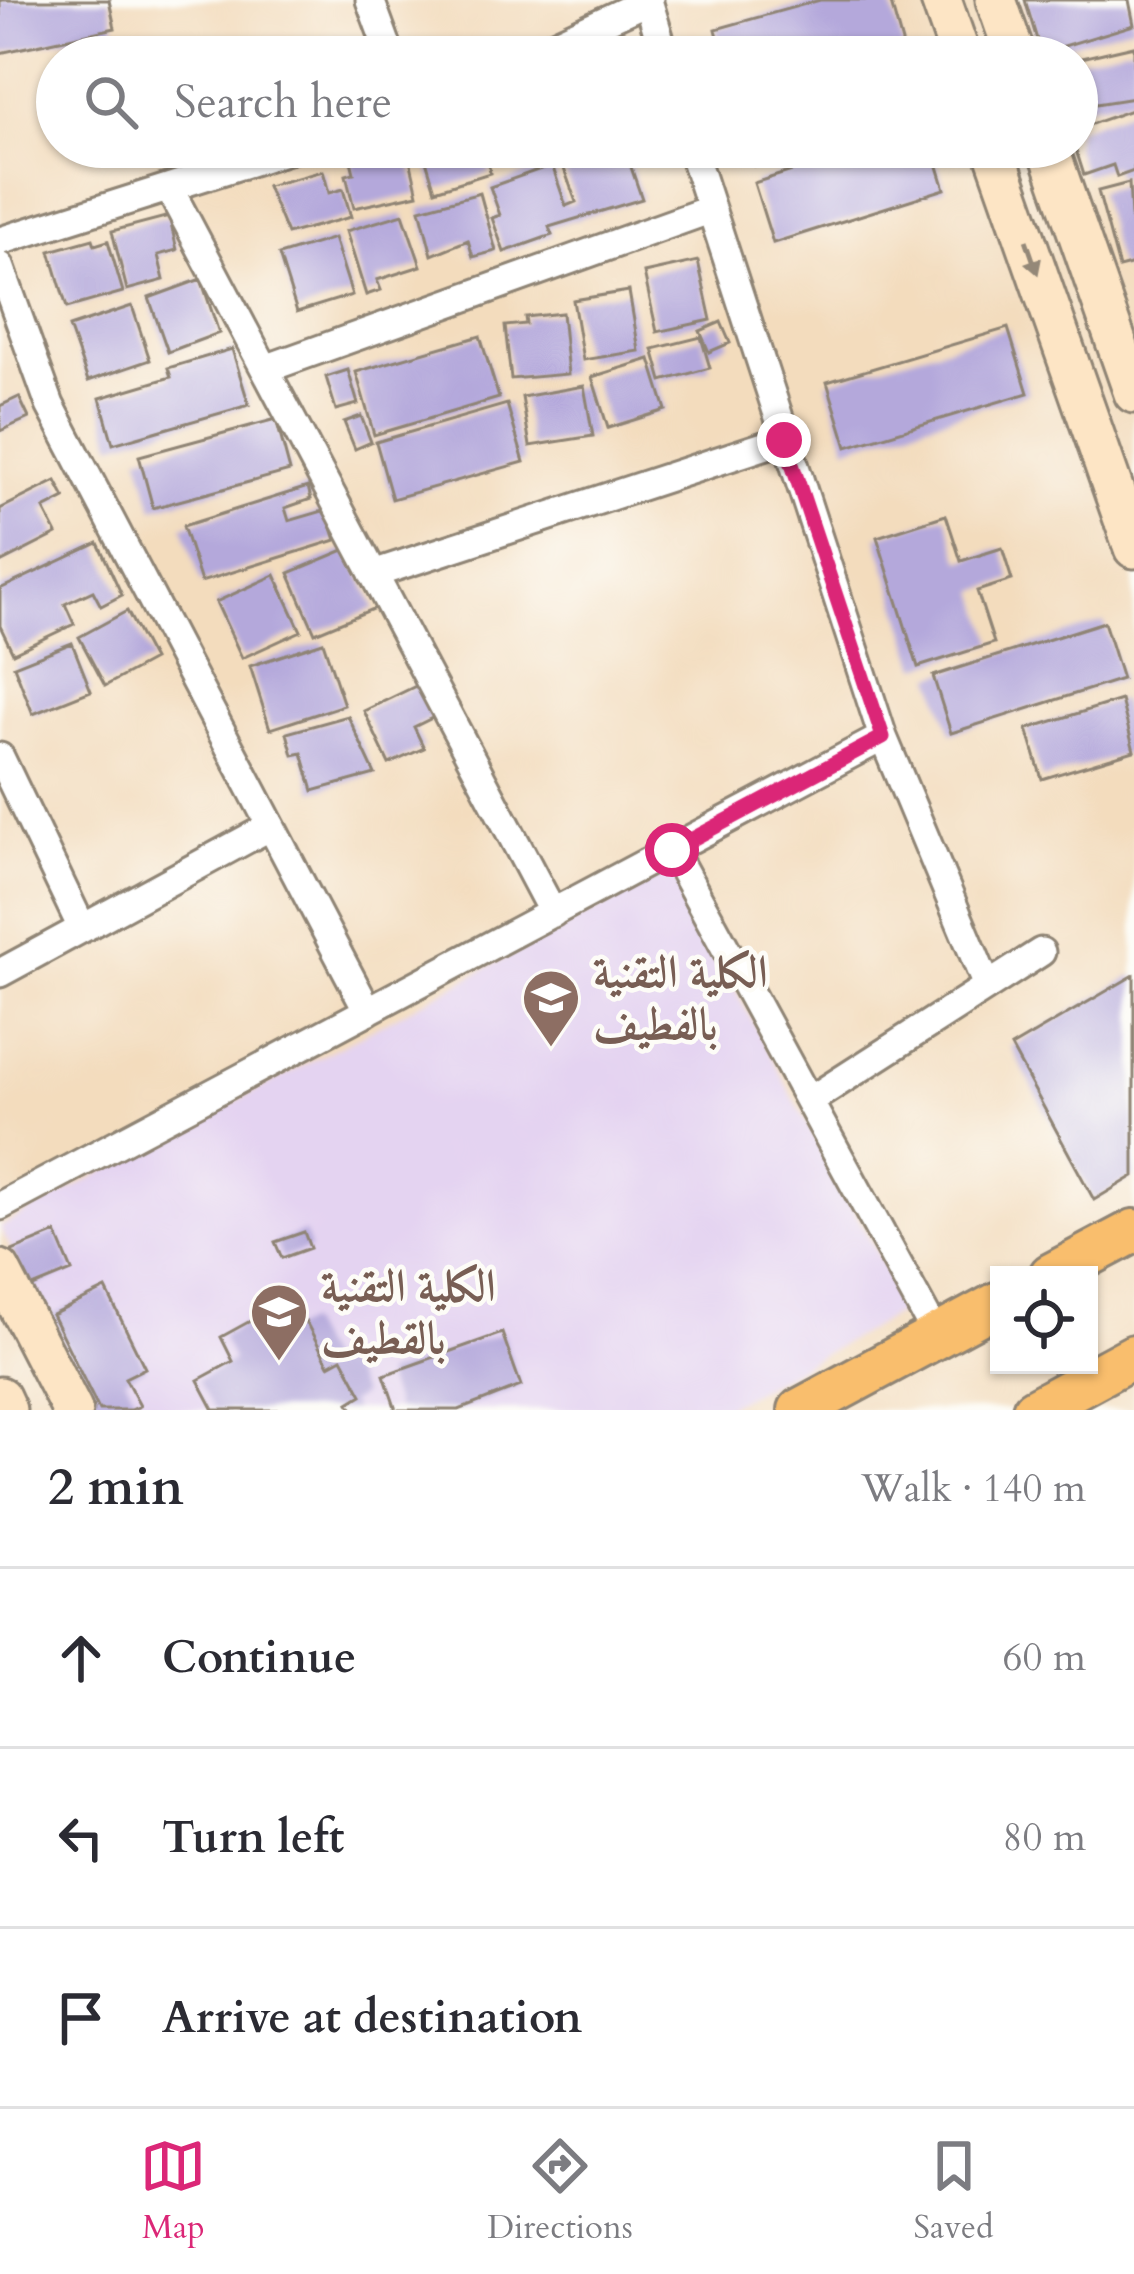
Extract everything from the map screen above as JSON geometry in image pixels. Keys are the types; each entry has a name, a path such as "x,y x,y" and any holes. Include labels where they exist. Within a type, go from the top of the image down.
{"main road":[{"path":"941,0 954,36"},
{"path":"997,0 1009,36"},
{"path":"1000,168 1134,548"},
{"path":"1055,168 1134,393"},
{"path":"1068,1266 1134,1231"},
{"path":"0,1270 72,1410"},
{"path":"800,1410 990,1308"},
{"path":"1034,1410 1134,1356"},
{"path":"0,1397 6,1410"}],"street":[{"path":"370,0 383,36"},
{"path":"571,36 648,0 658,36"},
{"path":"0,241 231,168"},
{"path":"697,168 883,737 987,986"},
{"path":"169,188 553,913"},
{"path":"265,370 709,210"},
{"path":"0,266 50,405 368,1011"},
{"path":"373,574 784,440"},
{"path":"0,1206 883,737"},
{"path":"0,757 82,928"},
{"path":"0,973 271,826"},
{"path":"672,850 937,1336"},
{"path":"809,1101 1041,952"}],"shaded area":[{"name":"الكلية التقنية بالفطيف","path":"671,870 907,1309 719,1410 88,1410 0,1227"}],"building":[{"path":"0,0 109,0 115,28 78,36 36,36 36,45 0,53"},
{"path":"820,0 890,0 900,36 718,36 716,29"},
{"path":"1025,0 1129,0 1134,25 1097,36 1036,36"},
{"path":"1134,46 1134,98 1098,104 1098,54"},
{"path":"1134,109 1134,171 1117,177 1113,165 1084,175 1082,168 1098,168 1098,122"},
{"path":"353,168 412,168 418,194 354,208 346,175 354,173"},
{"path":"428,168 489,168 490,173 435,190"},
{"path":"553,168 566,206 576,202 564,168 631,168 642,199 549,227 552,235 504,252 492,218 500,215 490,187"},
{"path":"801,168 938,168 945,189 773,243 754,183"},
{"path":"323,171 329,193 343,189 351,217 287,234 267,186"},
{"path":"1129,183 1134,264 1119,268 1098,191"},
{"path":"480,193 496,251 473,257 468,240 432,255 420,209"},
{"path":"403,214 421,266 377,280 381,290 366,295 346,231"},
{"path":"169,216 177,250 158,255 164,280 127,290 112,231"},
{"path":"334,238 352,295 297,312 279,255"},
{"path":"93,239 95,245 108,241 123,292 67,308 50,251"},
{"path":"698,261 711,320 657,332 644,273"},
{"path":"201,279 219,333 168,352 149,298"},
{"path":"629,291 639,351 583,360 573,300"},
{"path":"132,306 150,360 88,381 69,327"},
{"path":"562,313 568,374 511,379 505,326 526,324 525,317"},
{"path":"721,322 730,343 709,352 700,331"},
{"path":"1008,328 1028,393 847,447 827,382"},
{"path":"480,336 499,398 374,435 356,372"},
{"path":"701,337 710,368 662,381 653,349"},
{"path":"232,349 249,405 113,444 100,398 171,377 168,368"},
{"path":"650,359 666,410 608,428 592,377"},
{"path":"348,370 358,404 336,410 326,377"},
{"path":"584,386 593,436 530,446 522,397"},
{"path":"19,397 29,418 0,431 0,406"},
{"path":"507,404 524,462 392,499 376,442"},
{"path":"361,416 371,442 355,449 344,422"},
{"path":"276,419 290,471 153,508 139,456"},
{"path":"56,481 65,498 44,509 57,534 0,563 0,509"},
{"path":"308,487 311,499 285,508 289,521 326,510 336,540 201,582 183,526"},
{"path":"946,515 961,561 1002,548 1012,580 977,591 994,643 918,667 877,537"},
{"path":"98,543 122,595 101,606 93,591 65,604 74,624 13,653 0,626 0,589"},
{"path":"349,548 375,608 315,633 289,573"},
{"path":"275,575 301,631 242,658 216,602"},
{"path":"127,611 153,660 105,686 79,637"},
{"path":"1104,622 1122,679 951,733 933,676"},
{"path":"323,642 344,705 270,729 250,666"},
{"path":"72,643 91,691 33,714 14,666"},
{"path":"418,685 434,717 414,727 424,748 389,764 364,711"},
{"path":"1121,700 1134,751 1042,779 1027,729"},
{"path":"348,716 375,774 313,791 302,753 293,755 287,733"},
{"path":"1134,975 1134,1176 1094,1200 1011,1047"},
{"path":"304,1232 310,1248 282,1258 275,1242"},
{"path":"56,1233 72,1271 28,1289 12,1251"},
{"path":"106,1289 145,1368 125,1378 140,1406 131,1410 99,1410 52,1315"},
{"name":"الكلية التقنية بالقطيف","path":"263,1314 276,1338 306,1322 329,1365 342,1358 362,1395 349,1403 353,1410 214,1410 198,1380 233,1361 221,1337"},
{"path":"502,1333 521,1386 459,1410 396,1410 384,1375"}],"place":[{"name":"الكلية التقنية بالفطيف","path":"551,1049"},
{"name":"الكلية التقنية بالقطيف","path":"279,1363"}],"route":[{"path":"672,850 883,737 784,440"}]}
